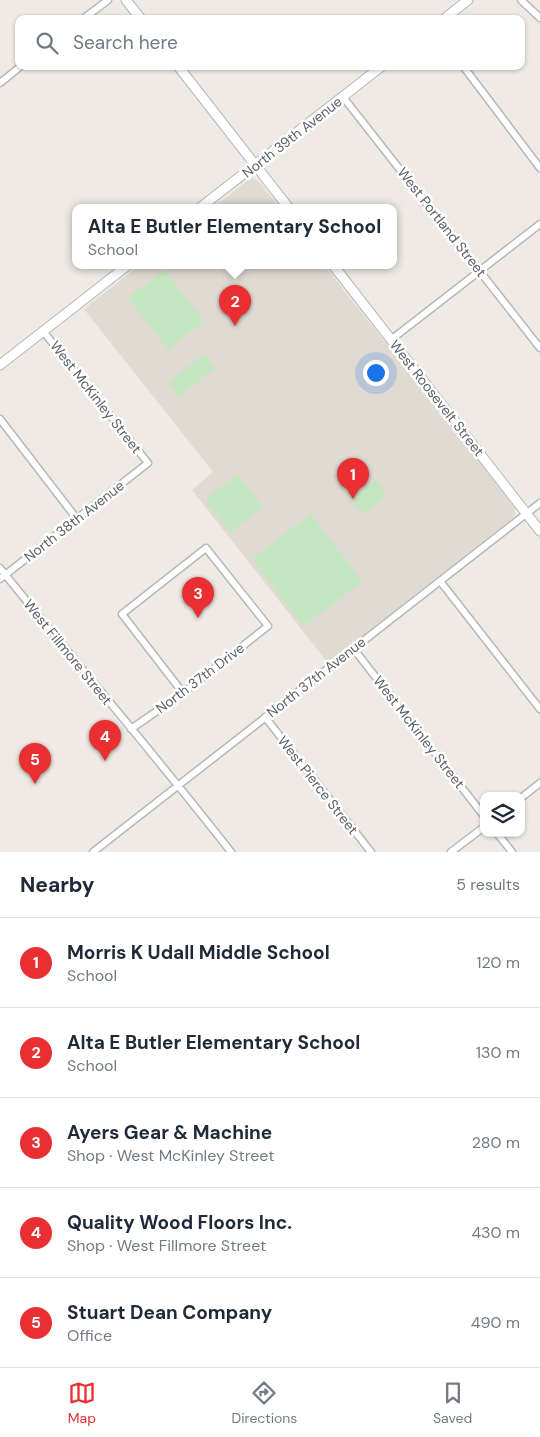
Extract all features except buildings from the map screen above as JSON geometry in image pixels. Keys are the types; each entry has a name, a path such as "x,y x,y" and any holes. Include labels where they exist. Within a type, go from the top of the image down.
{"street":[{"path":"88,15 108,0"},
{"path":"126,0 138,15"},
{"path":"449,15 468,0"},
{"path":"521,0 540,18"},
{"path":"0,83 16,70"},
{"path":"181,70 286,204"},
{"name":"North 39th Avenue","path":"205,204 377,70"},
{"path":"466,70 540,168"},
{"name":"West Portland Street","path":"343,97 540,348"},
{"path":"392,339 540,224"},
{"path":"0,365 123,269"},
{"name":"West Roosevelt Street","path":"336,269 540,531"},
{"name":"West McKinley Street","path":"44,330 148,463"},
{"path":"0,419 77,519"},
{"name":"North 38th Avenue","path":"3,576 148,463"},
{"name":"North 37th Avenue","path":"93,852 540,503"},
{"name":"North 37th Drive","path":"131,729 183,693 268,626 206,548 122,614 183,693"},
{"name":"West Fillmore Street","path":"0,568 3,576 179,785 231,852"},
{"path":"440,581 540,709"},
{"name":"West McKinley Street","path":"353,648 480,811"},
{"name":"West Pierce Street","path":"265,717 371,852"},
{"path":"525,795 540,783"},
{"path":"451,852 480,830"},
{"path":"500,837 512,852"}],"shaded area":[{"path":"253,178 259,182 277,204 218,204"},
{"path":"135,269 327,269 515,508 515,514 512,519 328,663 192,490 213,472 84,309"}],"green space":[{"path":"164,270 204,321 168,349 128,298"},
{"path":"204,354 215,368 179,397 168,383"},
{"path":"358,457 369,472 346,490 334,476"},
{"path":"238,474 263,507 230,532 207,502 208,497"},
{"path":"375,480 387,495 363,514 351,499"},
{"path":"311,514 362,582 303,626 252,559"}],"place":[{"name":"Alta E Butler Elementary School","path":"235,326"},
{"name":"Morris K Udall Middle School","path":"353,499"},
{"name":"Ayers Gear & Machine","path":"198,618"},
{"name":"Quality Wood Floors Inc.","path":"105,761"},
{"name":"Stuart Dean Company","path":"35,784"}]}
